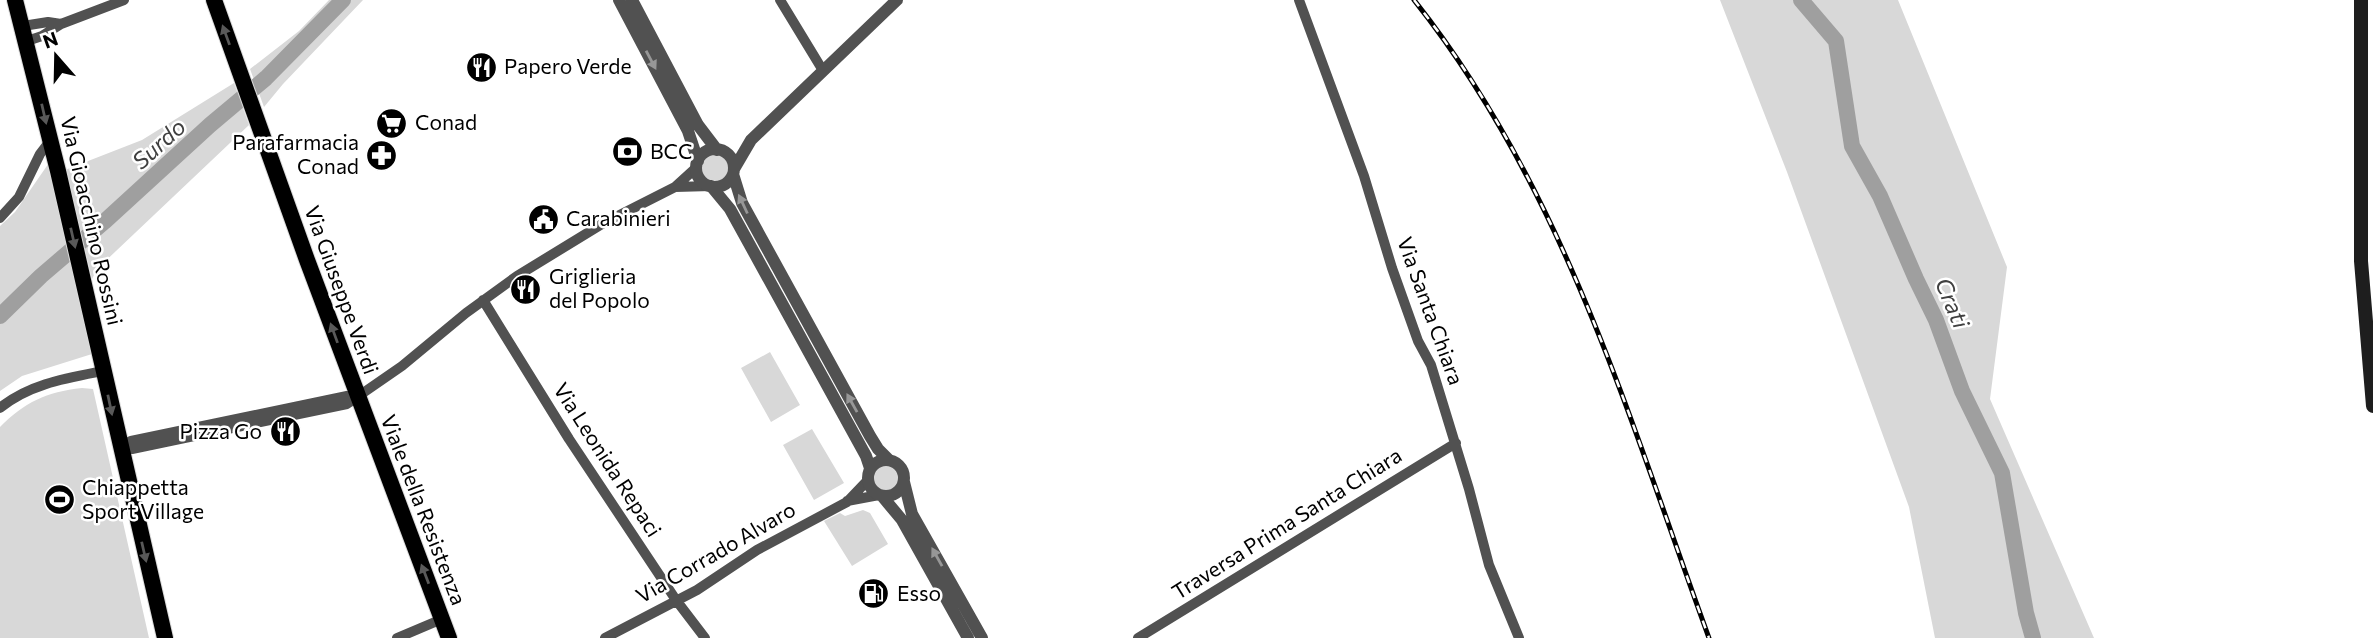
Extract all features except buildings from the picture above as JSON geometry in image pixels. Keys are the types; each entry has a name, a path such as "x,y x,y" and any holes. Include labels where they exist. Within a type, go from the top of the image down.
{"main road":[{"name":"Via Gioacchino Rossini","path":"15,0 58,171 164,638"},
{"name":"Via Giuseppe Verdi","path":"214,0 358,397"},
{"path":"2361,0 2373,406"},
{"name":"Viale della Resistenza","path":"358,397 449,638"}],"street":[{"path":"25,34 42,36 61,24 124,0"},
{"path":"619,0 688,131 699,177 722,197 744,233 859,442 873,491 881,495 902,520 968,638"},
{"path":"632,0 698,125 720,150 731,158 742,203 870,436 878,449 900,466 912,514 982,638"},
{"path":"780,0 822,69"},
{"path":"675,187 711,187 726,183 751,139 897,0"},
{"name":"Via Santa Chiara","path":"1299,0 1356,152 1418,341 1432,365 1489,565 1519,638"},
{"path":"25,34 48,22 61,24"},
{"path":"120,447 131,441 257,419 347,396 358,397 402,366 483,300 559,249 602,223 675,187 706,152 751,139"},
{"path":"0,218 19,197 40,154 50,141"},
{"name":"Via Leonida Repaci","path":"483,300 569,439 676,600 705,638"},
{"path":"0,408 34,387 103,371"},
{"name":"Traversa Prima Santa Chiara","path":"1138,638 1456,443"},
{"path":"869,474 878,461 889,460"},
{"name":"Via Corrado Alvaro","path":"847,502 869,474"},
{"path":"881,495 892,495 904,482"},
{"name":"Via Corrado Alvaro","path":"605,638 697,590 757,550 847,502 881,495"},
{"path":"397,638 442,619"}],"shaded area":[{"path":"329,0 363,0 264,107 250,69 299,31"},
{"path":"1720,0 1898,0 2007,267 1990,399 2094,638 1935,638 1909,507 1787,172"},
{"path":"234,83 249,125 97,269 92,279 65,170 142,140"},
{"path":"714,154 724,158 728,168 724,178 714,182 704,178 700,168 704,158"},
{"path":"51,160 92,354 22,376 0,391 0,226 15,212"},
{"path":"770,352 800,405 771,422 741,368"},
{"name":"Chiappetta Sport Village","path":"93,389 149,638 0,638 0,427 18,411 37,400 58,392"},
{"path":"812,429 844,483 814,500 783,445"},
{"path":"886,464 896,468 900,478 896,488 886,492 876,488 872,478 876,468"},
{"path":"863,510 870,513 888,544 852,566 824,521 840,513 845,516"}],"waterway":[{"name":"Surdo","path":"0,316 41,276 266,78 343,0"},
{"name":"Crati","path":"1801,0 1836,41 1852,146 1880,196 1936,320 1962,391 2002,473 2026,613 2033,638"}],"railway":[{"path":"1414,0 1466,73 1512,148 1552,226 1620,388 1709,638"}],"place":[{"name":"Papero Verde","path":"481,67"},
{"name":"Conad","path":"392,123"},
{"name":"BCC","path":"627,152"},
{"name":"Parafarmacia Conad","path":"382,155"},
{"name":"Carabinieri","path":"543,219"},
{"name":"Griglieria del Popolo","path":"526,289"},
{"name":"Pizza Go","path":"285,432"},
{"name":"Chiappetta Sport Village","path":"59,500"},
{"name":"Esso","path":"874,594"}]}
